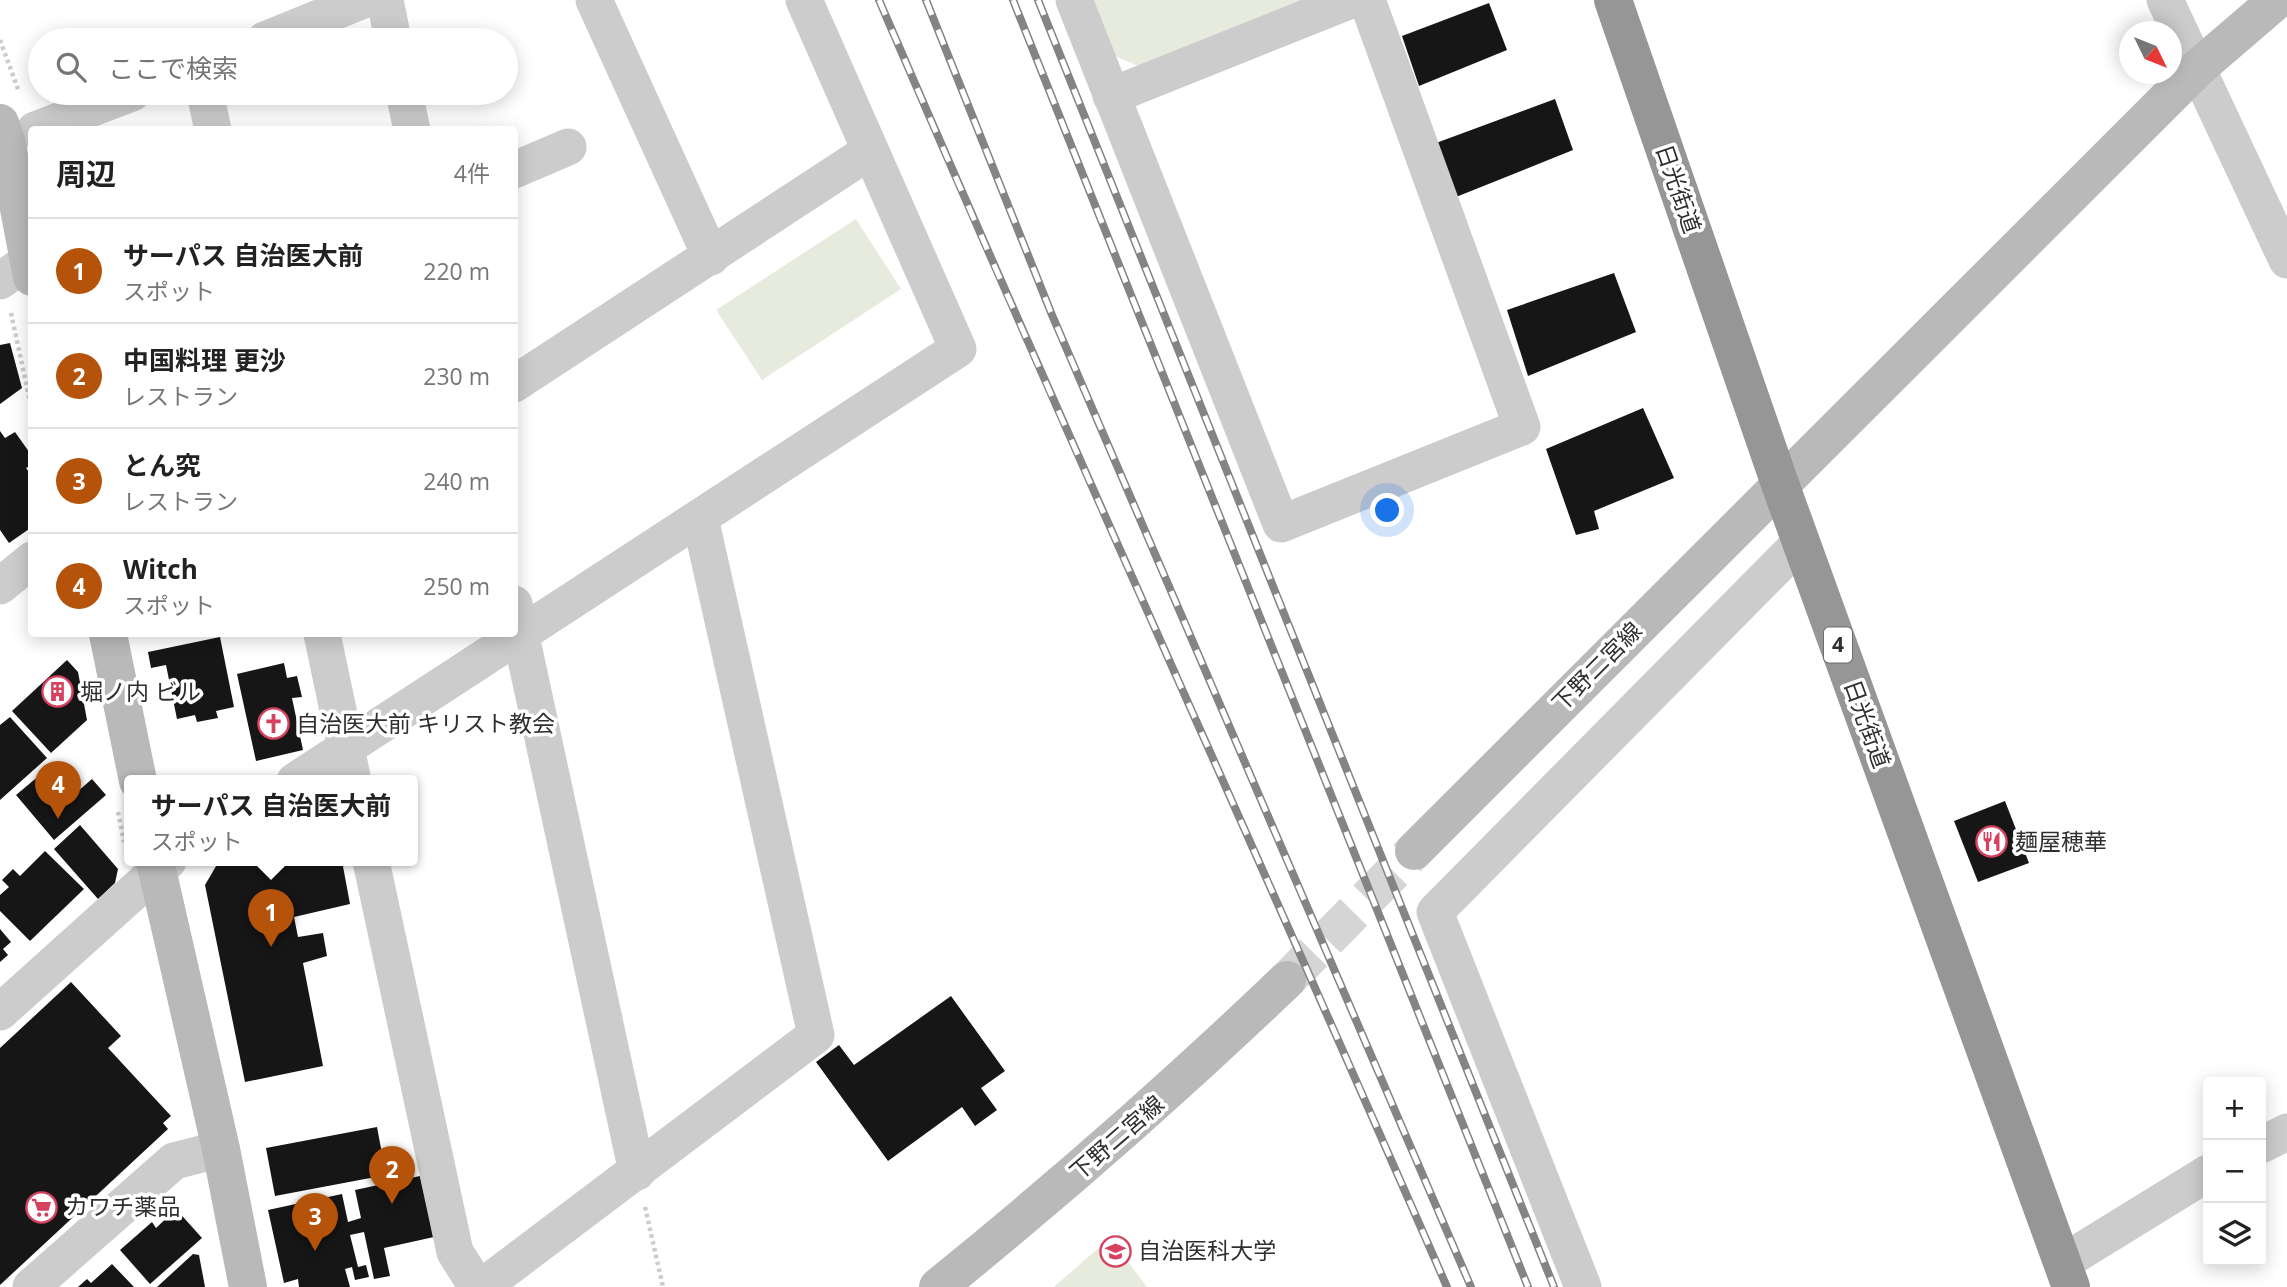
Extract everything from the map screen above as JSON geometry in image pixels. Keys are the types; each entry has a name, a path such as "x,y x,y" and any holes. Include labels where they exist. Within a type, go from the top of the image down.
{"highway":[{"name":"日光街道","path":"1612,0 1780,484 2066,1275"}],"street":[{"path":"294,28 363,0"},
{"path":"384,0 390,28"},
{"path":"594,0 710,257"},
{"path":"637,1172 518,620 700,518 958,349 804,0"},
{"path":"1074,0 1281,524 1522,428 1367,0"},
{"path":"1111,96 1352,0"},
{"path":"2165,0 2199,67 2287,260"},
{"name":"下野二宮線","path":"1414,851 2199,67 2277,0"},
{"path":"16,274 19,125 90,105"},
{"path":"208,105 212,126"},
{"path":"407,105 411,126"},
{"path":"518,168 568,147"},
{"path":"518,380 870,151"},
{"path":"372,866 455,1252 480,1287 637,1172 816,1035 700,518"},
{"path":"1584,1287 1435,912 1801,542"},
{"path":"0,586 28,563"},
{"path":"109,637 137,775"},
{"path":"323,637 350,764"},
{"path":"314,775 350,764 498,637"},
{"path":"0,1012 158,866"},
{"path":"160,866 248,1287"},
{"name":"下野二宮線","path":"938,1287 1057,1191 1169,1092 1287,980"},
{"path":"2266,1142 2287,1132"},
{"path":"31,1287 174,1161 221,1149"},
{"path":"2066,1275 2203,1177"}],"path":[{"path":"0,40 19,125"},
{"path":"16,274 28,377"},
{"path":"637,1172 663,1287"}],"shaded area":[{"path":"1093,0 1308,0 1143,68 1115,56"},
{"path":"856,219 901,289 762,380 716,310"},
{"name":"自治医科大学","path":"1110,1238 1147,1287 1054,1287"}],"building":[{"path":"1489,3 1507,50 1419,86 1402,36"},
{"path":"1555,99 1573,150 1456,197 1436,143"},
{"path":"1614,273 1636,332 1528,376 1507,310"},
{"path":"10,343 22,388 0,404 0,345"},
{"path":"1643,408 1674,478 1594,511 1599,529 1576,535 1546,449"},
{"path":"0,431 5,438 15,432 28,450 28,530 9,543 0,530"},
{"path":"220,637 234,707 216,711 218,718 197,722 195,715 177,719 166,665 151,668 148,652"},
{"name":"堀ノ内 ビル","path":"67,660 78,672 87,720 51,753 12,711"},
{"name":"自治医大前 キリスト教会","path":"284,663 287,678 297,676 302,697 292,698 303,750 256,761 237,674"},
{"path":"10,717 47,758 0,800 0,725"},
{"path":"46,770 70,798 92,779 106,795 54,840 16,795"},
{"name":"麺屋穂華","path":"2005,801 2029,863 1978,882 1954,821"},
{"path":"80,825 118,869 115,883 98,899 54,849"},
{"path":"45,851 84,889 30,941 0,911 0,895 9,887 2,880 13,869 20,876"},
{"path":"216,866 343,866 350,904 294,917 298,937 323,933 327,956 303,963 323,1066 245,1082 205,885"},
{"path":"0,929 11,942 3,949 8,955 0,962"},
{"name":"カワチ薬品","path":"71,982 121,1036 108,1048 171,1116 163,1123 168,1129 0,1285 0,1048"},
{"path":"951,996 1005,1071 981,1088 997,1110 975,1126 962,1107 888,1161 816,1062 839,1045 854,1065"},
{"path":"377,1127 386,1175 275,1196 266,1148"},
{"path":"420,1176 434,1237 384,1248 390,1276 374,1279 364,1232 350,1235 358,1267 366,1265 369,1277 355,1280 352,1267 345,1269 350,1287 299,1287 298,1279 284,1283 268,1210 342,1194 348,1222 361,1218 355,1190"},
{"path":"176,1209 202,1238 150,1284 120,1250 152,1222 156,1228"},
{"path":"193,1254 199,1255 205,1287 157,1287"},
{"path":"112,1264 134,1287 78,1287 87,1279 91,1283"}],"tunnel":[{"path":"1287,980 1414,851"}],"railway":[{"path":"879,0 1447,1287"},
{"path":"926,0 1052,315 1471,1287"},
{"path":"1013,0 1528,1287"},
{"path":"1038,0 1554,1287"}],"place":[{"name":"堀ノ内 ビル","path":"57,692"},
{"name":"自治医大前 キリスト教会","path":"273,724"},
{"name":"Witch","path":"58,819"},
{"name":"麺屋穂華","path":"1992,842"},
{"name":"サーパス 自治医大前","path":"271,947"},
{"name":"中国料理 更沙","path":"392,1204"},
{"name":"カワチ薬品","path":"42,1207"},
{"name":"とん究","path":"315,1251"},
{"name":"自治医科大学","path":"1115,1251"}]}
